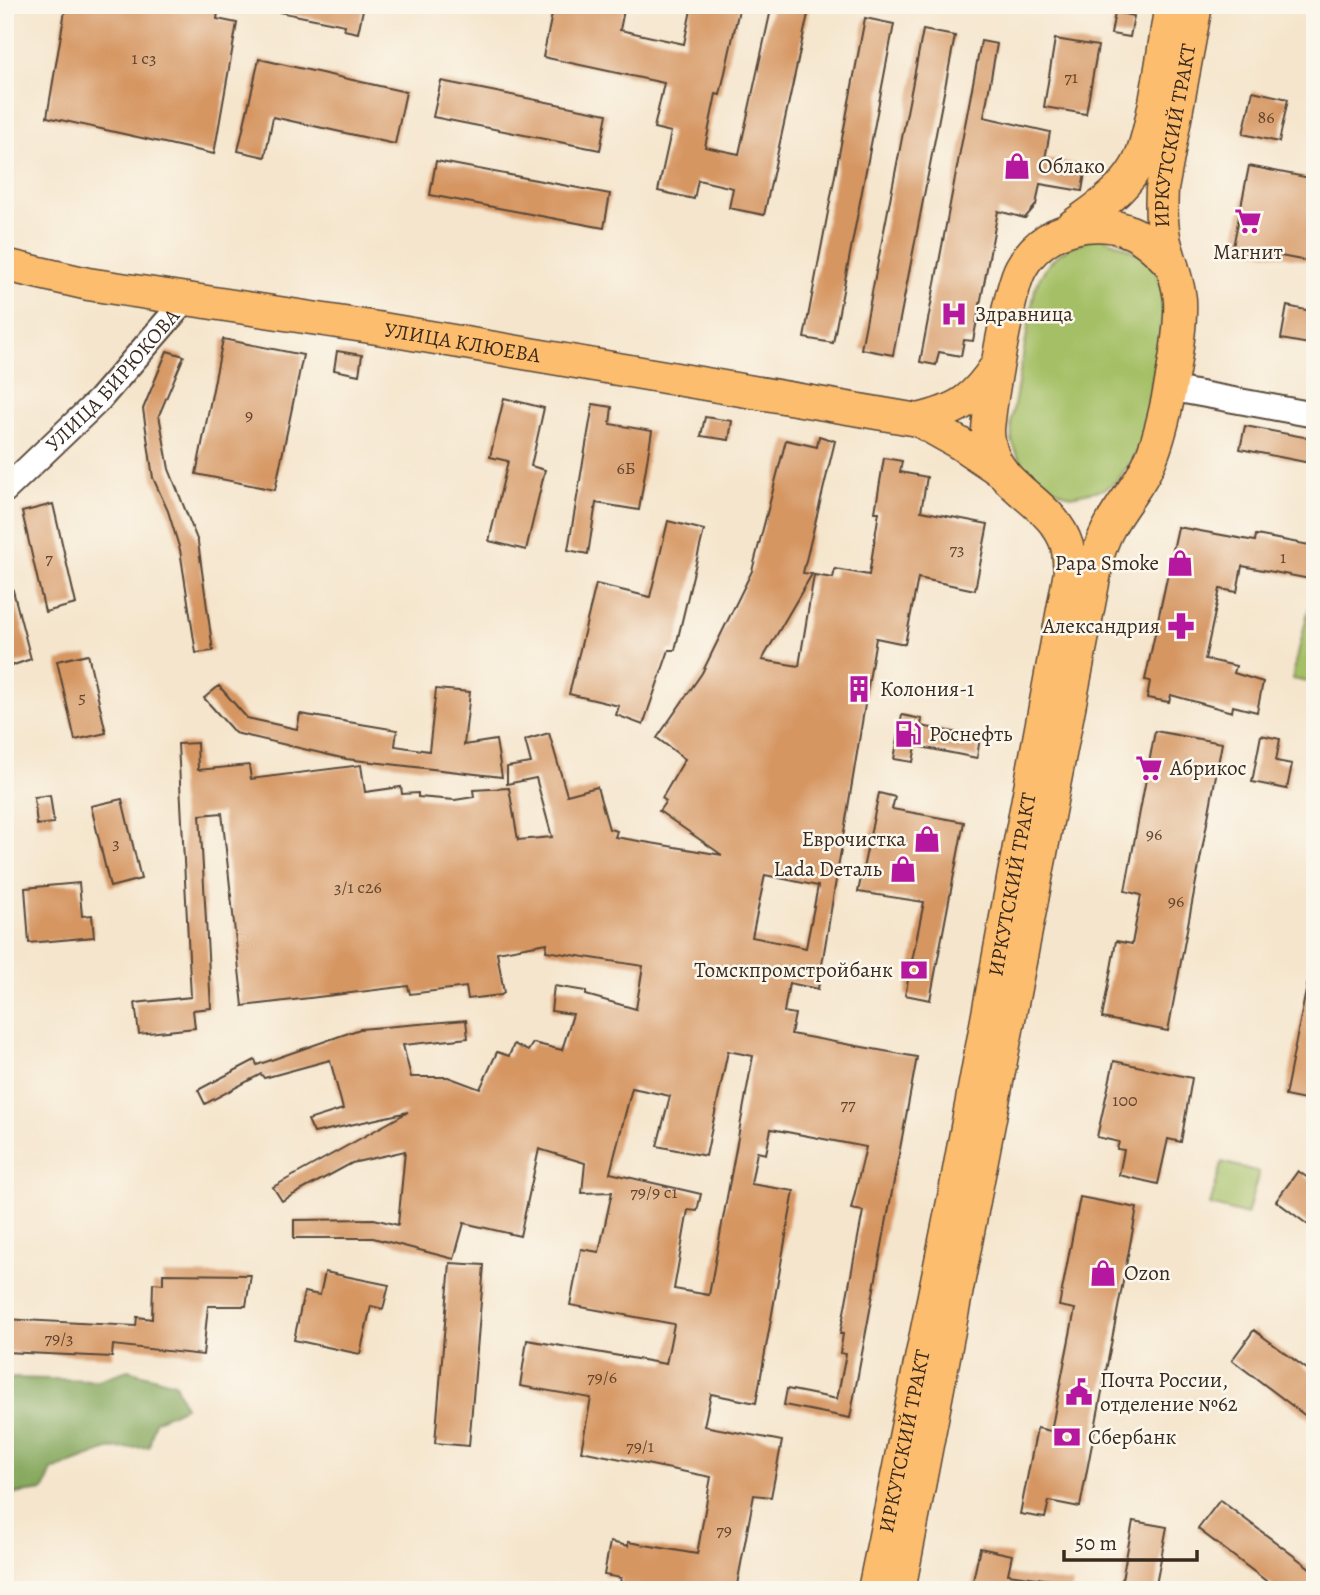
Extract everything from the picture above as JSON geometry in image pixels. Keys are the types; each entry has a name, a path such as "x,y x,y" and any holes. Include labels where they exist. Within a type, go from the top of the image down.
{"main road":[{"name":"ИРКУТСКИЙ ТРАКТ","path":"874,1590 955,1192 1070,572 1067,546 1056,525 1002,472 993,456 988,429 1000,361 1019,271 1037,246 1070,228 1116,193 1136,168 1146,138 1171,5"},
{"name":"ИРКУТСКИЙ ТРАКТ","path":"899,1590 1099,552 1109,524 1143,477 1154,452 1168,388 1180,314 1161,219 1161,189 1196,5"},
{"name":"ИРКУТСКИЙ ТРАКТ","path":"1070,228 1101,224 1127,230 1150,242 1172,266"},
{"name":"УЛИЦА КЛЮЕВА","path":"5,265 88,284 187,298 918,420 1002,472"},
{"name":"УЛИЦА КЛЮЕВА","path":"918,420 949,411 971,398 1000,361"}],"street":[{"name":"УЛИЦА БИРЮКОВА","path":"5,490 99,400 187,298"},
{"path":"1168,388 1315,415"}],"green space":[{"path":"1099,236 1148,261 1160,281 1164,312 1142,444 1118,480 1105,489 1071,496 1042,484 1028,472 1012,441 1011,422 1035,289 1040,278 1052,260 1068,248"},
{"path":"1309,607 1315,609 1315,683 1292,679"},
{"path":"1222,1162 1259,1172 1247,1215 1210,1205"},
{"path":"128,1370 175,1383 185,1407 155,1421 149,1447 108,1449 52,1470 44,1490 5,1495 5,1378 98,1380"}],"building":[{"path":"66,5 219,5 217,19 237,23 214,154 47,117"},
{"path":"280,5 364,5 358,33 344,30 345,25 279,12"},
{"path":"554,5 625,5 620,30 684,44 692,5 740,5 720,95 716,94 705,147 739,154 772,5 810,5 764,215 729,208 733,188 698,180 694,199 658,191 671,132 654,128 664,83 543,57"},
{"path":"1115,12 1134,16 1130,37 1111,34"},
{"path":"865,18 894,24 833,343 804,338"},
{"path":"923,30 955,36 893,355 861,349"},
{"path":"1055,39 1098,46 1086,114 1044,107"},
{"path":"981,41 997,44 984,117 1050,132 1045,159 1086,166 1082,191 1040,184 1036,205 1025,218 998,211 973,341 964,340 961,356 939,352 936,365 920,362"},
{"path":"259,59 406,92 395,144 273,117 265,157 238,151"},
{"path":"441,81 607,114 600,150 433,117"},
{"path":"1253,91 1288,99 1279,142 1243,134"},
{"path":"436,161 610,194 604,228 430,195"},
{"path":"1249,166 1315,179 1312,262 1233,247"},
{"path":"1287,306 1315,312 1315,345 1281,339"},
{"path":"223,339 303,355 275,490 196,474"},
{"path":"167,351 184,356 159,415 169,469 198,542 213,651 196,653 180,550 168,511 153,478 143,409"},
{"path":"337,351 362,355 359,375 334,370"},
{"path":"504,398 544,408 531,466 545,470 526,550 489,541 508,461 490,457"},
{"path":"593,404 612,407 610,424 652,431 639,510 596,503 588,554 568,550"},
{"path":"705,417 732,421 729,440 701,436"},
{"path":"1245,426 1315,439 1315,464 1240,449"},
{"path":"819,436 835,441 803,573 812,574 762,660 799,666 814,575 833,578 835,569 869,575 884,458 902,461 900,472 927,477 921,511 988,524 975,590 918,578 905,644 876,638 818,989 789,983 784,1012 795,1014 791,1034 917,1057 850,1418 784,1405 787,1389 837,1399 846,1354 840,1353 843,1334 840,1334 863,1211 851,1209 866,1147 771,1129 766,1154 757,1152 751,1184 794,1191 756,1403 711,1394 704,1426 782,1441 771,1497 754,1495 736,1590 634,1590 619,1587 621,1578 604,1575 610,1542 628,1546 628,1542 697,1554 711,1477 581,1451 591,1398 520,1386 527,1340 666,1364 674,1324 570,1305 581,1249 599,1252 612,1192 582,1193 585,1163 539,1149 520,1236 464,1223 454,1259 373,1238 294,1238 294,1220 374,1219 398,1225 405,1151 352,1163 282,1201 273,1187 408,1112 314,1133 308,1120 343,1109 330,1060 264,1078 261,1074 205,1104 198,1090 255,1060 257,1065 360,1029 466,1020 468,1038 403,1045 411,1077 448,1077 480,1089 497,1052 509,1056 514,1044 528,1051 533,1043 562,1050 573,1014 551,1011 554,986 586,991 586,995 636,1009 643,966 546,951 547,943 497,952 504,993 501,995 468,999 466,987 410,994 408,986 243,1006 222,813 200,815 211,1008 193,1010 195,1028 139,1034 135,1003 191,997 178,744 197,743 198,770 249,765 251,779 361,765 365,792 401,787 402,794 418,793 418,797 455,800 474,797 473,790 509,788 518,840 552,837 536,778 507,784 507,767 531,763 525,740 549,733 567,795 597,787 609,829 617,831 615,837 722,855 659,811 666,801 662,798 685,759 657,738 702,673 752,571 786,440 817,447","holes":["765,875 818,886 806,948 752,937","728,1051 753,1056 709,1295 674,1289 688,1210 697,1211 701,1194 610,1173 632,1088 670,1096 657,1146 706,1156"]},
{"path":"53,504 76,604 45,612 22,512"},
{"path":"668,521 704,530 675,650 669,650 643,725 616,715 619,706 569,694 596,584 650,597"},
{"path":"1178,527 1255,541 1256,535 1315,546 1315,580 1242,566 1237,592 1220,589 1205,659 1236,666 1234,673 1263,682 1257,712 1233,706 1232,712 1171,695 1169,702 1147,698 1150,681 1145,680"},
{"path":"5,579 10,579 31,659 5,668"},
{"path":"88,654 106,733 75,740 57,661"},
{"path":"219,686 247,718 297,729 300,714 397,730 395,746 429,751 436,689 470,692 464,745 496,740 502,777 346,759 235,733 204,698"},
{"path":"902,715 922,719 921,726 980,737 977,758 916,746 913,762 894,759"},
{"path":"1155,731 1222,743 1168,1031 1102,1018 1116,941 1132,944 1141,895 1125,891"},
{"path":"1261,735 1280,739 1276,761 1292,764 1287,789 1252,782"},
{"path":"879,793 895,797 892,809 964,822 930,1000 905,995 924,902 858,892"},
{"path":"50,795 54,823 37,825 34,797"},
{"path":"122,799 141,879 110,887 91,806"},
{"path":"79,883 82,916 92,915 94,937 29,943 25,888"},
{"path":"1308,981 1315,982 1315,1102 1285,1096"},
{"path":"1114,1061 1192,1078 1181,1142 1168,1139 1158,1184 1119,1175 1124,1150 1117,1149 1119,1142 1097,1137"},
{"path":"1298,1171 1315,1183 1315,1230 1276,1201"},
{"path":"1080,1197 1137,1208 1080,1507 1049,1501 1045,1518 1020,1514 1037,1428 1051,1431 1075,1309 1059,1306"},
{"path":"450,1263 484,1265 469,1446 435,1443"},
{"path":"325,1272 389,1285 383,1309 371,1306 360,1354 294,1340 304,1292 320,1295"},
{"path":"163,1274 251,1275 246,1306 208,1306 203,1355 113,1345 112,1357 5,1352 5,1319 136,1326 137,1317 152,1319 153,1283 163,1284"},
{"path":"1254,1330 1315,1375 1315,1423 1232,1360"},
{"path":"1220,1500 1315,1572 1315,1590 1278,1590 1198,1529"},
{"path":"1133,1521 1167,1527 1155,1590 1120,1590"},
{"path":"980,1548 1012,1555 1008,1574 1073,1583 1072,1590 971,1590"}],"place":[{"name":"Облако","path":"1017,166"},
{"name":"Магнит","path":"1248,221"},
{"name":"Здравница","path":"954,314"},
{"name":"Papa Smoke","path":"1180,563"},
{"name":"Александрия","path":"1181,626"},
{"name":"Колония-1","path":"859,689"},
{"name":"Роснефть","path":"908,734"},
{"name":"Абрикос","path":"1149,768"},
{"name":"Еврочистка","path":"927,839"},
{"name":"Lada Dеталь","path":"903,869"},
{"name":"Томскпромстройбанк","path":"914,970"},
{"name":"Ozon","path":"1103,1273"},
{"name":"Почта России, отделение №62","path":"1079,1392"},
{"name":"Сбербанк","path":"1067,1437"}]}
